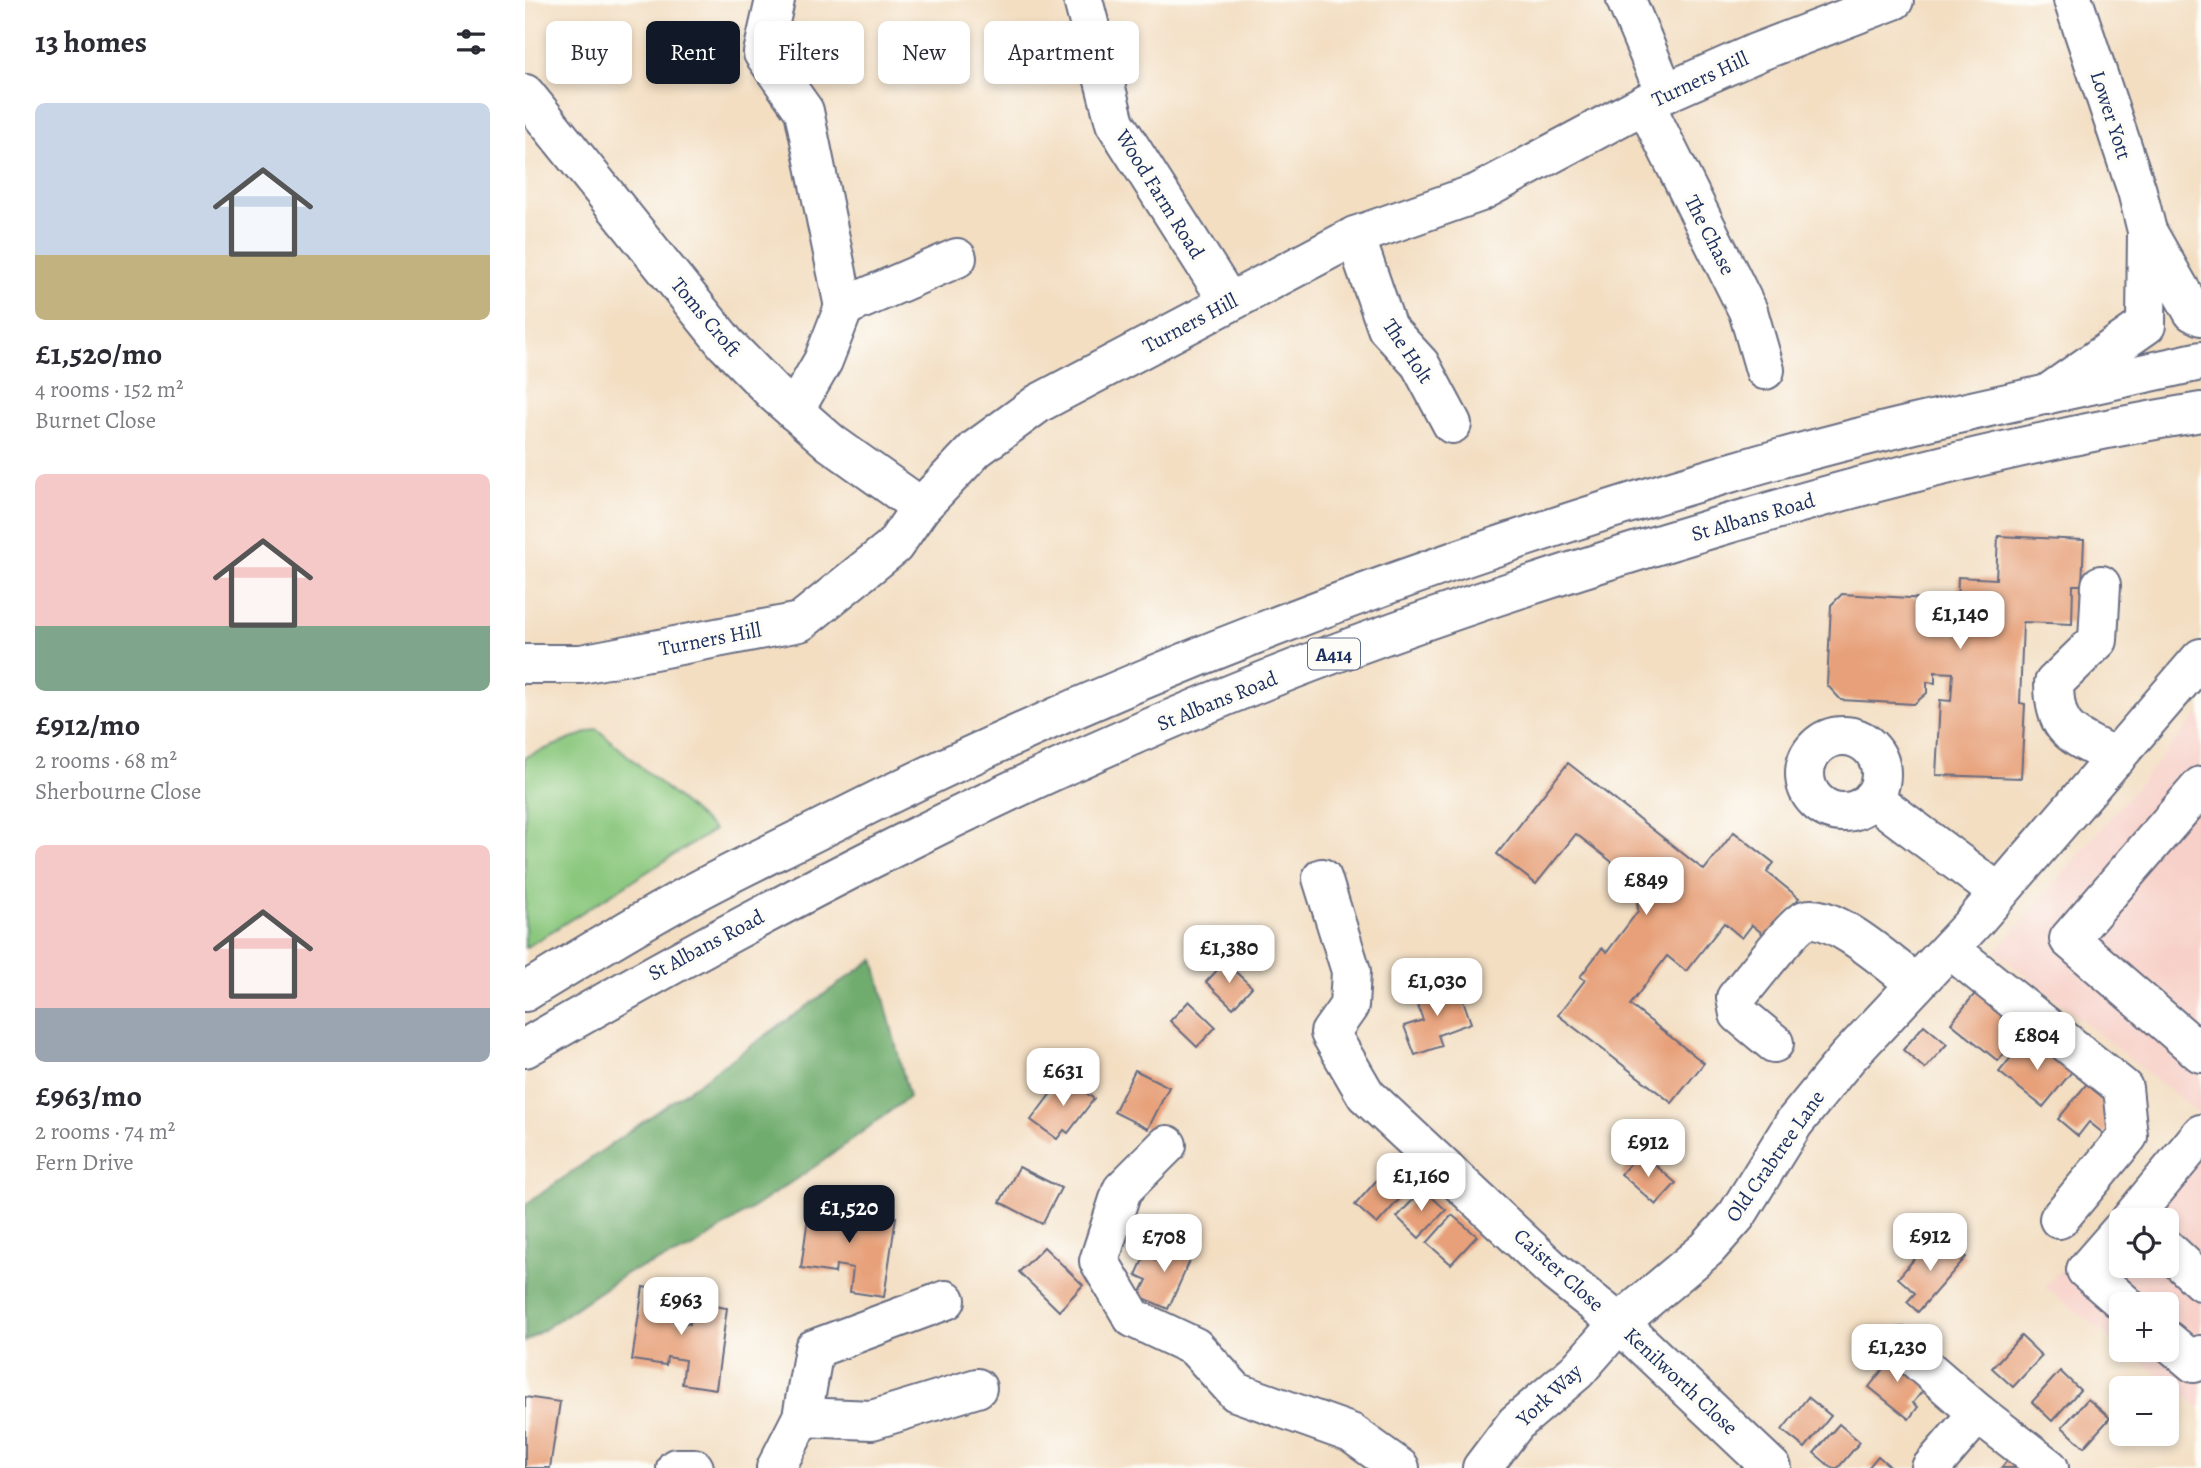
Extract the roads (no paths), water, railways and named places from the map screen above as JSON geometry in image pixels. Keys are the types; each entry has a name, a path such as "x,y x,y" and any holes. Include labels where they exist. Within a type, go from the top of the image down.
{"street":[{"path":"775,0 763,53 804,111 844,307 823,361 794,411"},
{"name":"Wood Farm Road","path":"1083,0 1115,122 1229,302"},
{"name":"The Chase","path":"1626,0 1655,99 1748,311 1765,370"},
{"name":"Turners Hill","path":"525,664 581,664 800,622 894,546 921,507 976,449 1039,403 1355,236 1478,193 1655,99 1758,52 1894,0"},
{"name":"Lower Yott","path":"2046,395 2146,325 2147,231 2137,191 2073,0"},
{"name":"Toms Croft","path":"525,94 726,344 831,443 921,507"},
{"name":"Lower Yott","path":"2147,231 2193,312 2201,316"},
{"name":"The Holt","path":"1355,236 1387,328 1420,364 1452,424"},
{"path":"844,307 957,258"},
{"name":"A414","path":"525,992 675,902 914,781 1098,699 1249,636 1453,561 1729,473 1953,414 2201,361"},
{"name":"St Albans Road","path":"525,1048 690,952 935,827 1112,745 1282,674 1574,569 1746,519 1871,484 2027,447 2201,412"},
{"path":"2101,585 2098,640 2055,683 2055,709 2063,727 2116,758"},
{"name":"Old Crabtree Lane","path":"1619,1324 1715,1240 1737,1215 1794,1123 1847,1058 1999,893 2201,658"},
{"path":"2201,786 2069,939 2201,1053"},
{"path":"1872,798 1999,893"},
{"name":"Caister Close","path":"1322,878 1350,971 1349,1006 1330,1032 1366,1095 1555,1272 1619,1324"},
{"path":"1775,1043 1739,1014 1736,998 1804,921 1821,918 1847,932 1916,984"},
{"path":"1950,948 2123,1088 2128,1136 2059,1219"},
{"path":"2141,1208 2201,1134"},
{"path":"1167,1145 1122,1190 1099,1261 1133,1318 1195,1347 1236,1392 1351,1433 1400,1468"},
{"path":"2109,1244 2086,1270 2111,1292"},
{"path":"2179,1260 2201,1281"},
{"path":"776,1468 802,1418 814,1349 946,1300"},
{"name":"York Way","path":"1482,1468 1516,1423 1577,1371 1619,1324"},
{"name":"Kenilworth Close","path":"1619,1324 1772,1468"},
{"path":"1902,1347 1977,1413 2049,1468"},
{"path":"2179,1350 2194,1363 2201,1355"},
{"path":"802,1418 872,1420 977,1388"},
{"path":"1931,1468 1977,1413"},
{"path":"676,1468 694,1468"}]}
